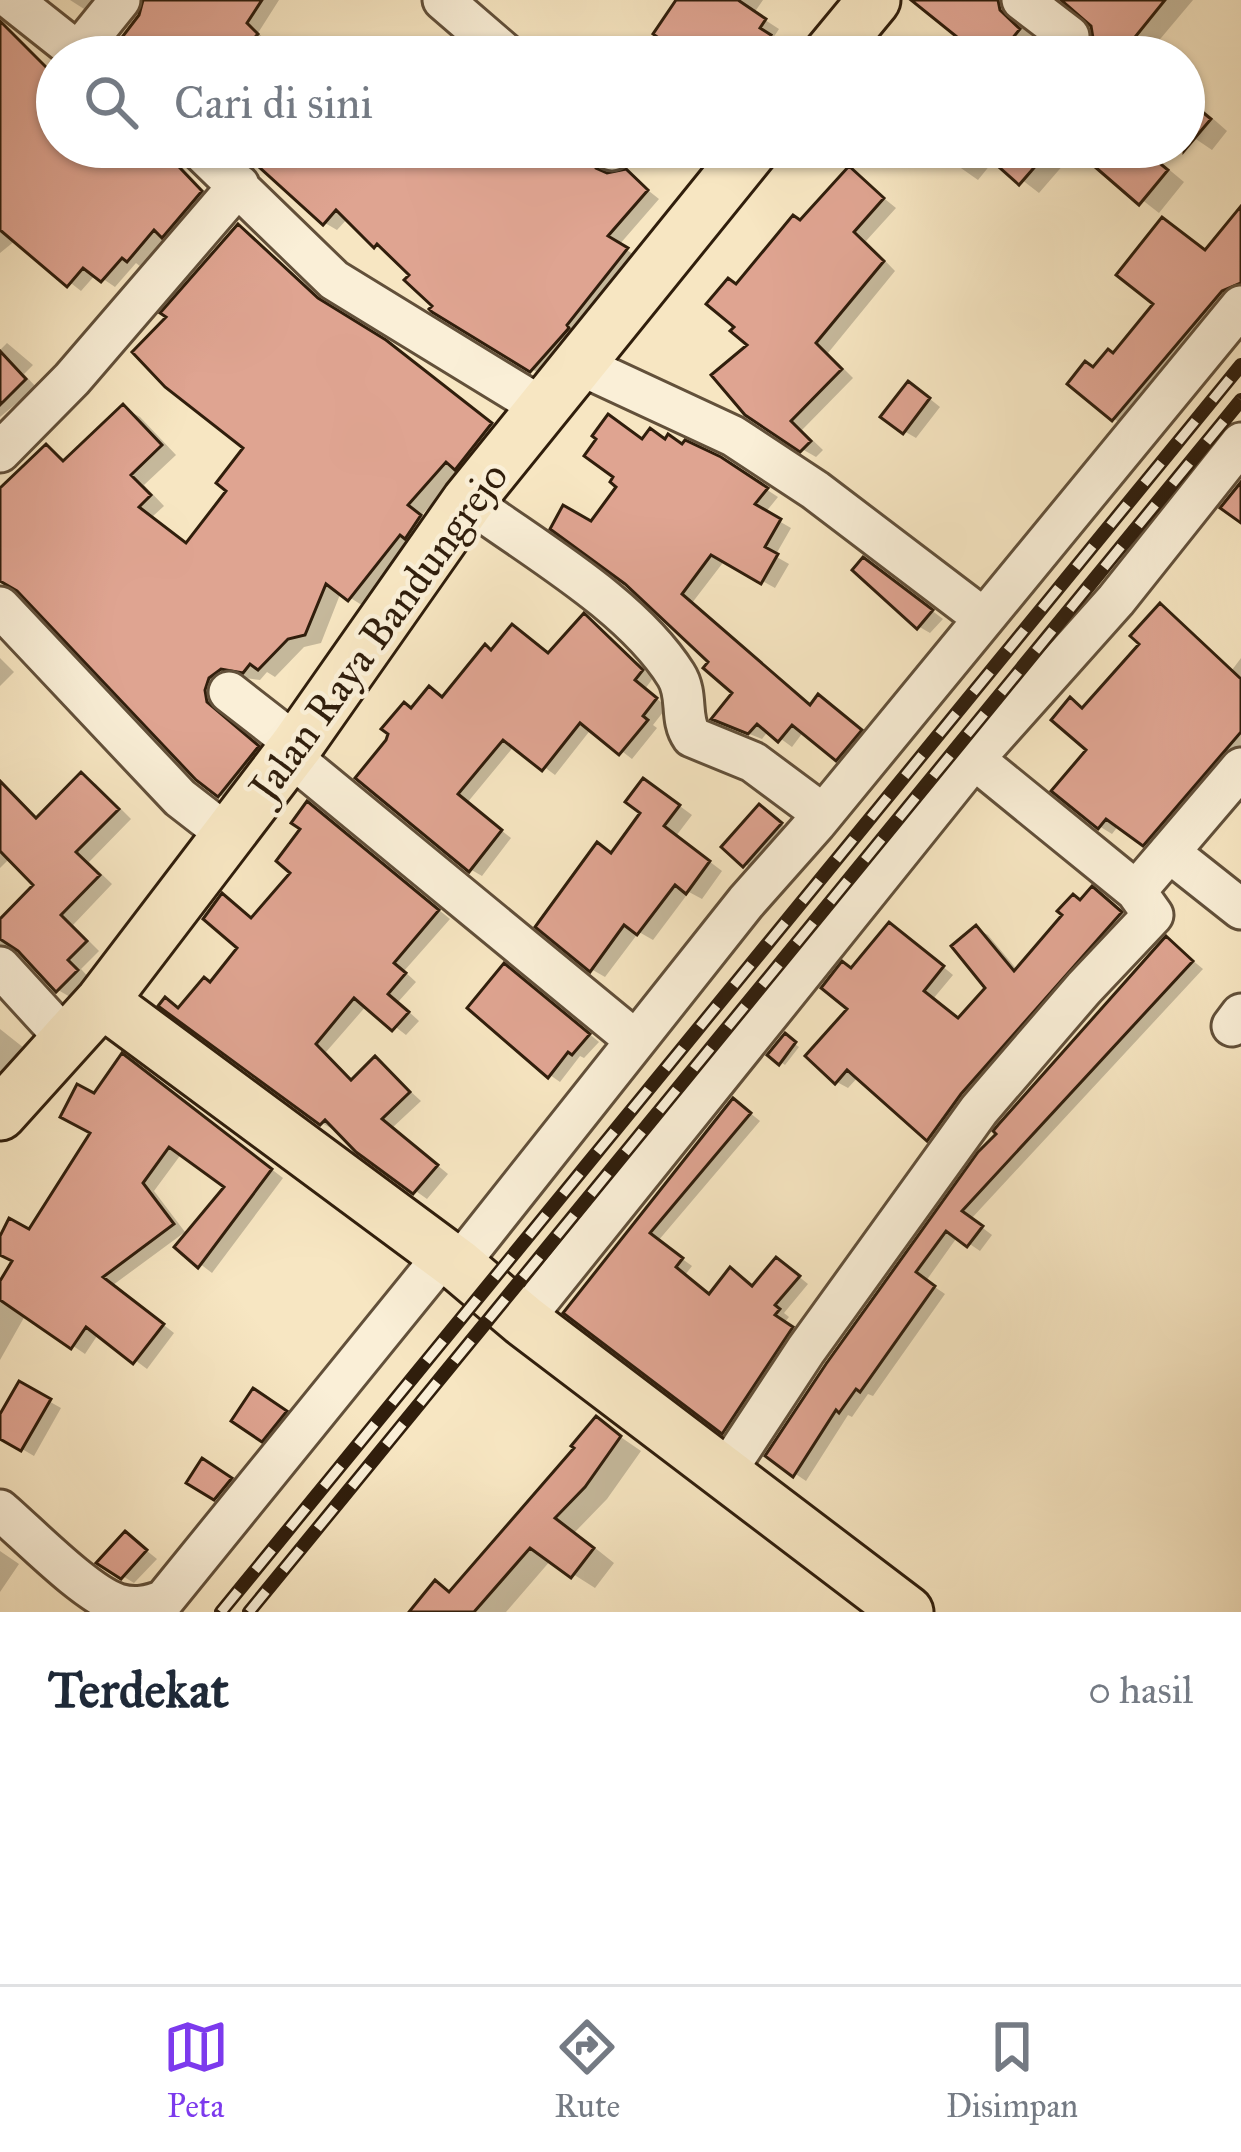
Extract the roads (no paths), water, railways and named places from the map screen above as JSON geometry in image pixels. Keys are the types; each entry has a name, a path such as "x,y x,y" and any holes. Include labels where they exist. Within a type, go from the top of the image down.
{"main road":[{"path":"844,36 874,0"},
{"name":"Jalan Raya Bandungrejo","path":"0,1114 102,1000 230,836 468,501 737,168"},
{"path":"102,1000 451,1260 907,1612"}],"street":[{"path":"12,0 58,36"},
{"path":"94,36 120,0"},
{"path":"443,0 485,36"},
{"path":"1022,0 1069,36"},
{"path":"221,168 334,280 543,408"},
{"path":"0,452 72,379 239,184"},
{"path":"0,1510 96,1592 118,1604 143,1607 164,1600 824,814 1241,306"},
{"path":"578,364 733,436 815,490 982,617"},
{"path":"523,1320 974,758 1116,600 1241,443"},
{"path":"468,501 594,593 654,644 680,679 686,695 686,729 692,736 753,762 824,814"},
{"path":"0,607 180,798 230,836"},
{"path":"229,692 635,1040"},
{"path":"725,1473 806,1350 979,1110 1150,920 1150,906 1136,891 974,758"},
{"path":"1136,891 1241,768"},
{"path":"1169,852 1241,909"},
{"path":"0,967 67,1040"}],"railway":[{"path":"221,1612 1241,365"},
{"path":"249,1612 1241,400"}]}
